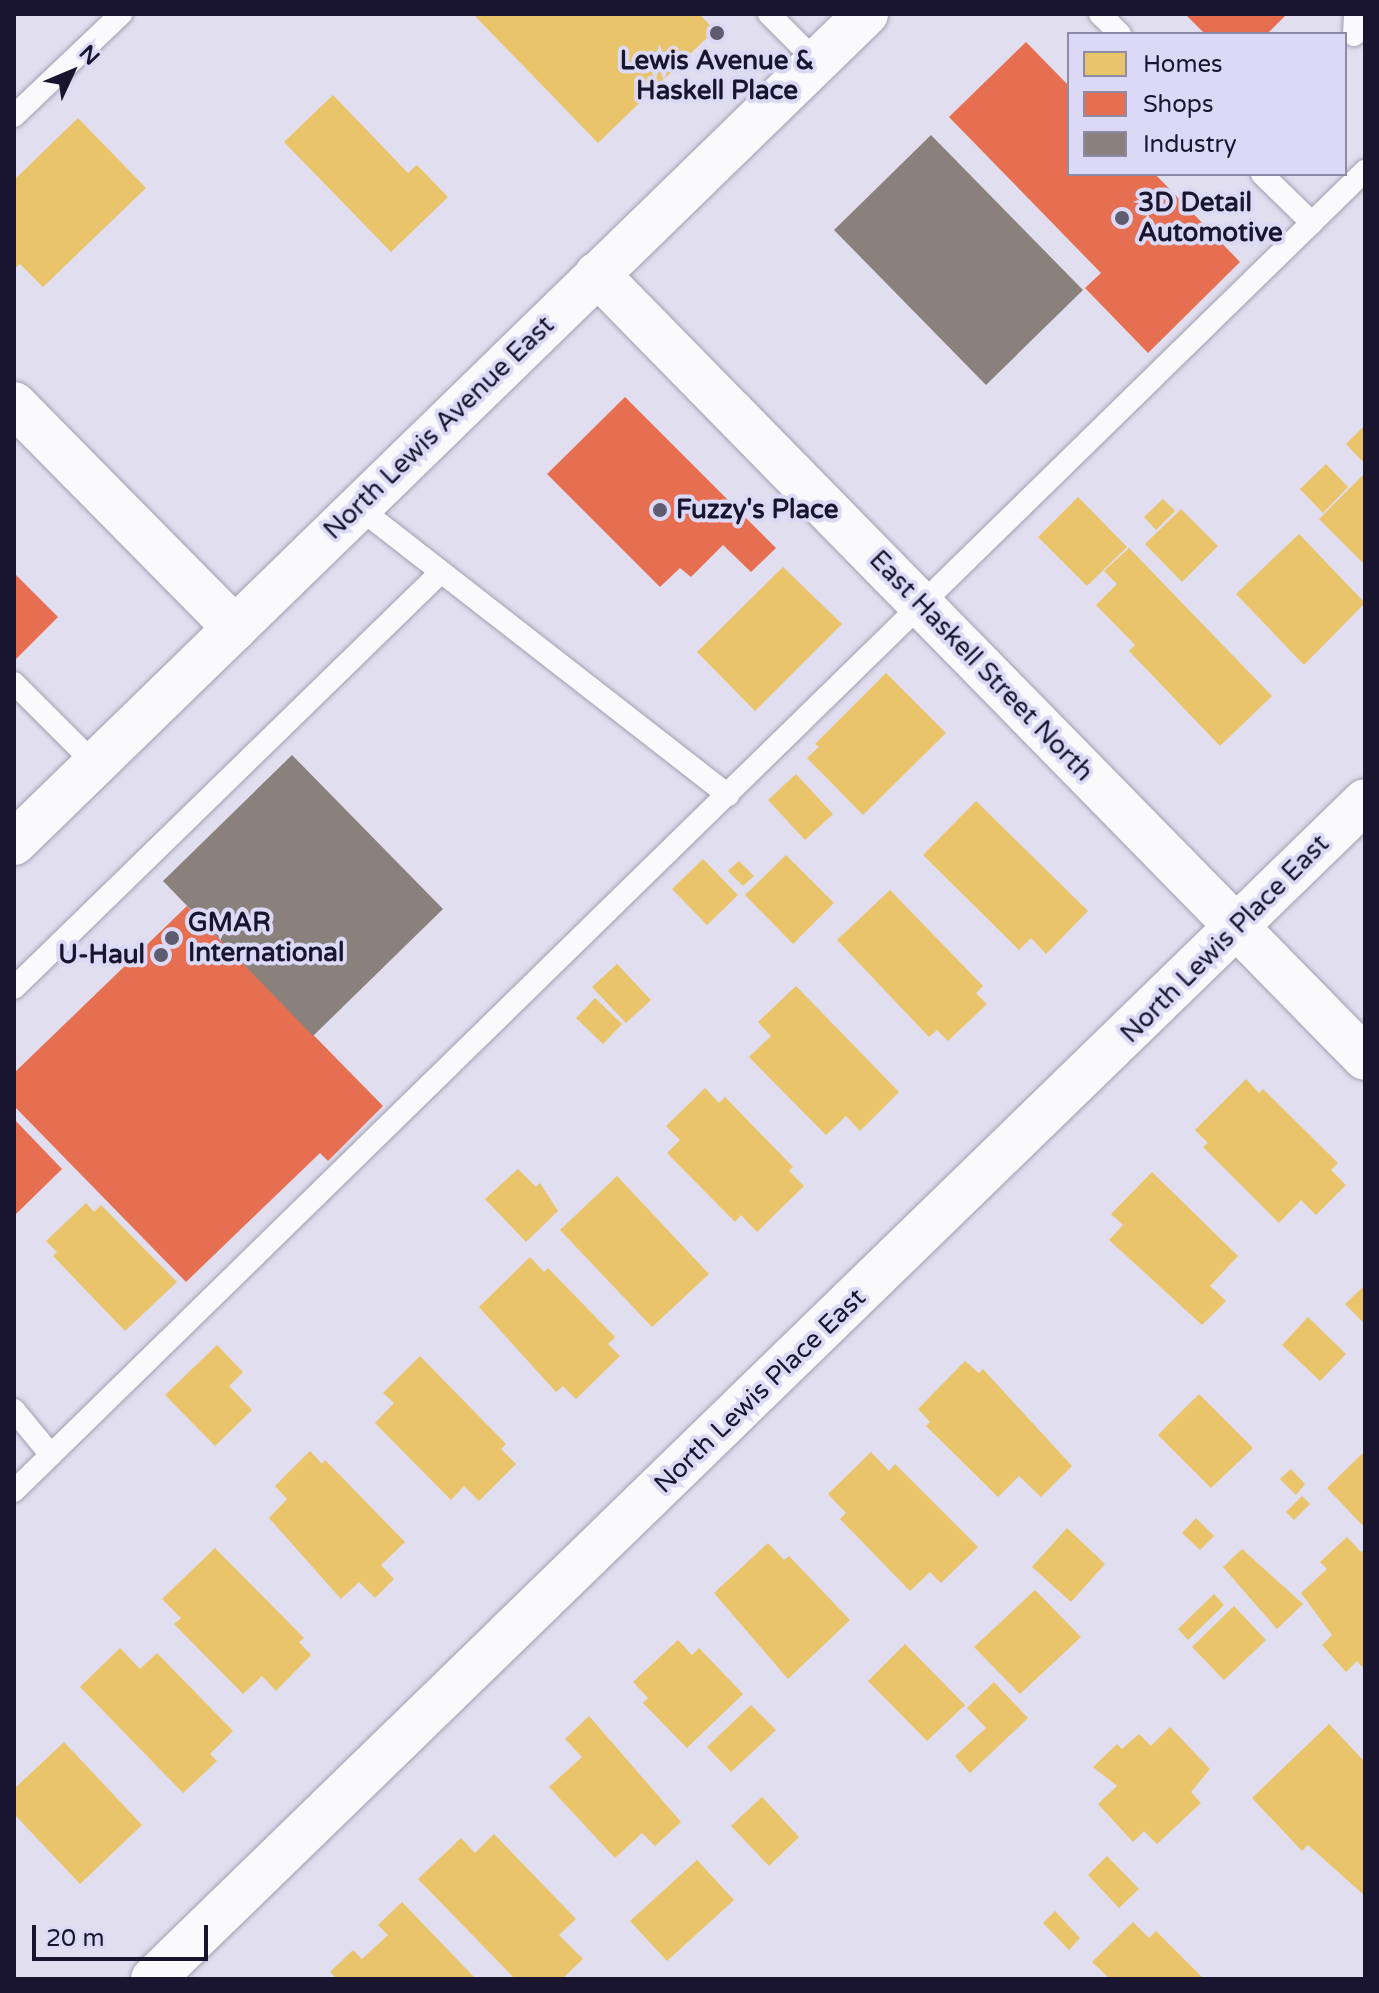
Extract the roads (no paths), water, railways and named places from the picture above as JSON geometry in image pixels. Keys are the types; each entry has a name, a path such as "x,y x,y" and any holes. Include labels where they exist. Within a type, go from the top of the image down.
{"street":[{"name":"North Lewis Avenue East","path":"14,843 866,14"},
{"name":"East Haskell Street North","path":"597,274 1365,1058"},
{"path":"14,404 235,628"},
{"name":"North Lewis Place East","path":"153,1979 1365,801"}],"lane":[{"path":"14,116 121,14"},
{"path":"769,14 817,62"},
{"path":"1100,14 1118,32"},
{"path":"14,1491 1365,171"},
{"path":"1264,176 1312,223"},
{"path":"358,507 728,795"},
{"path":"14,988 441,572"},
{"path":"14,683 95,764"},
{"path":"14,1410 51,1455"}],"place":[{"name":"Lewis Avenue & Haskell Place","path":"717,33"},
{"name":"3D Detail Automotive","path":"1122,218"},
{"name":"Fuzzy's Place","path":"660,510"},
{"name":"GMAR International","path":"172,938"},
{"name":"U-Haul","path":"161,955"}]}
